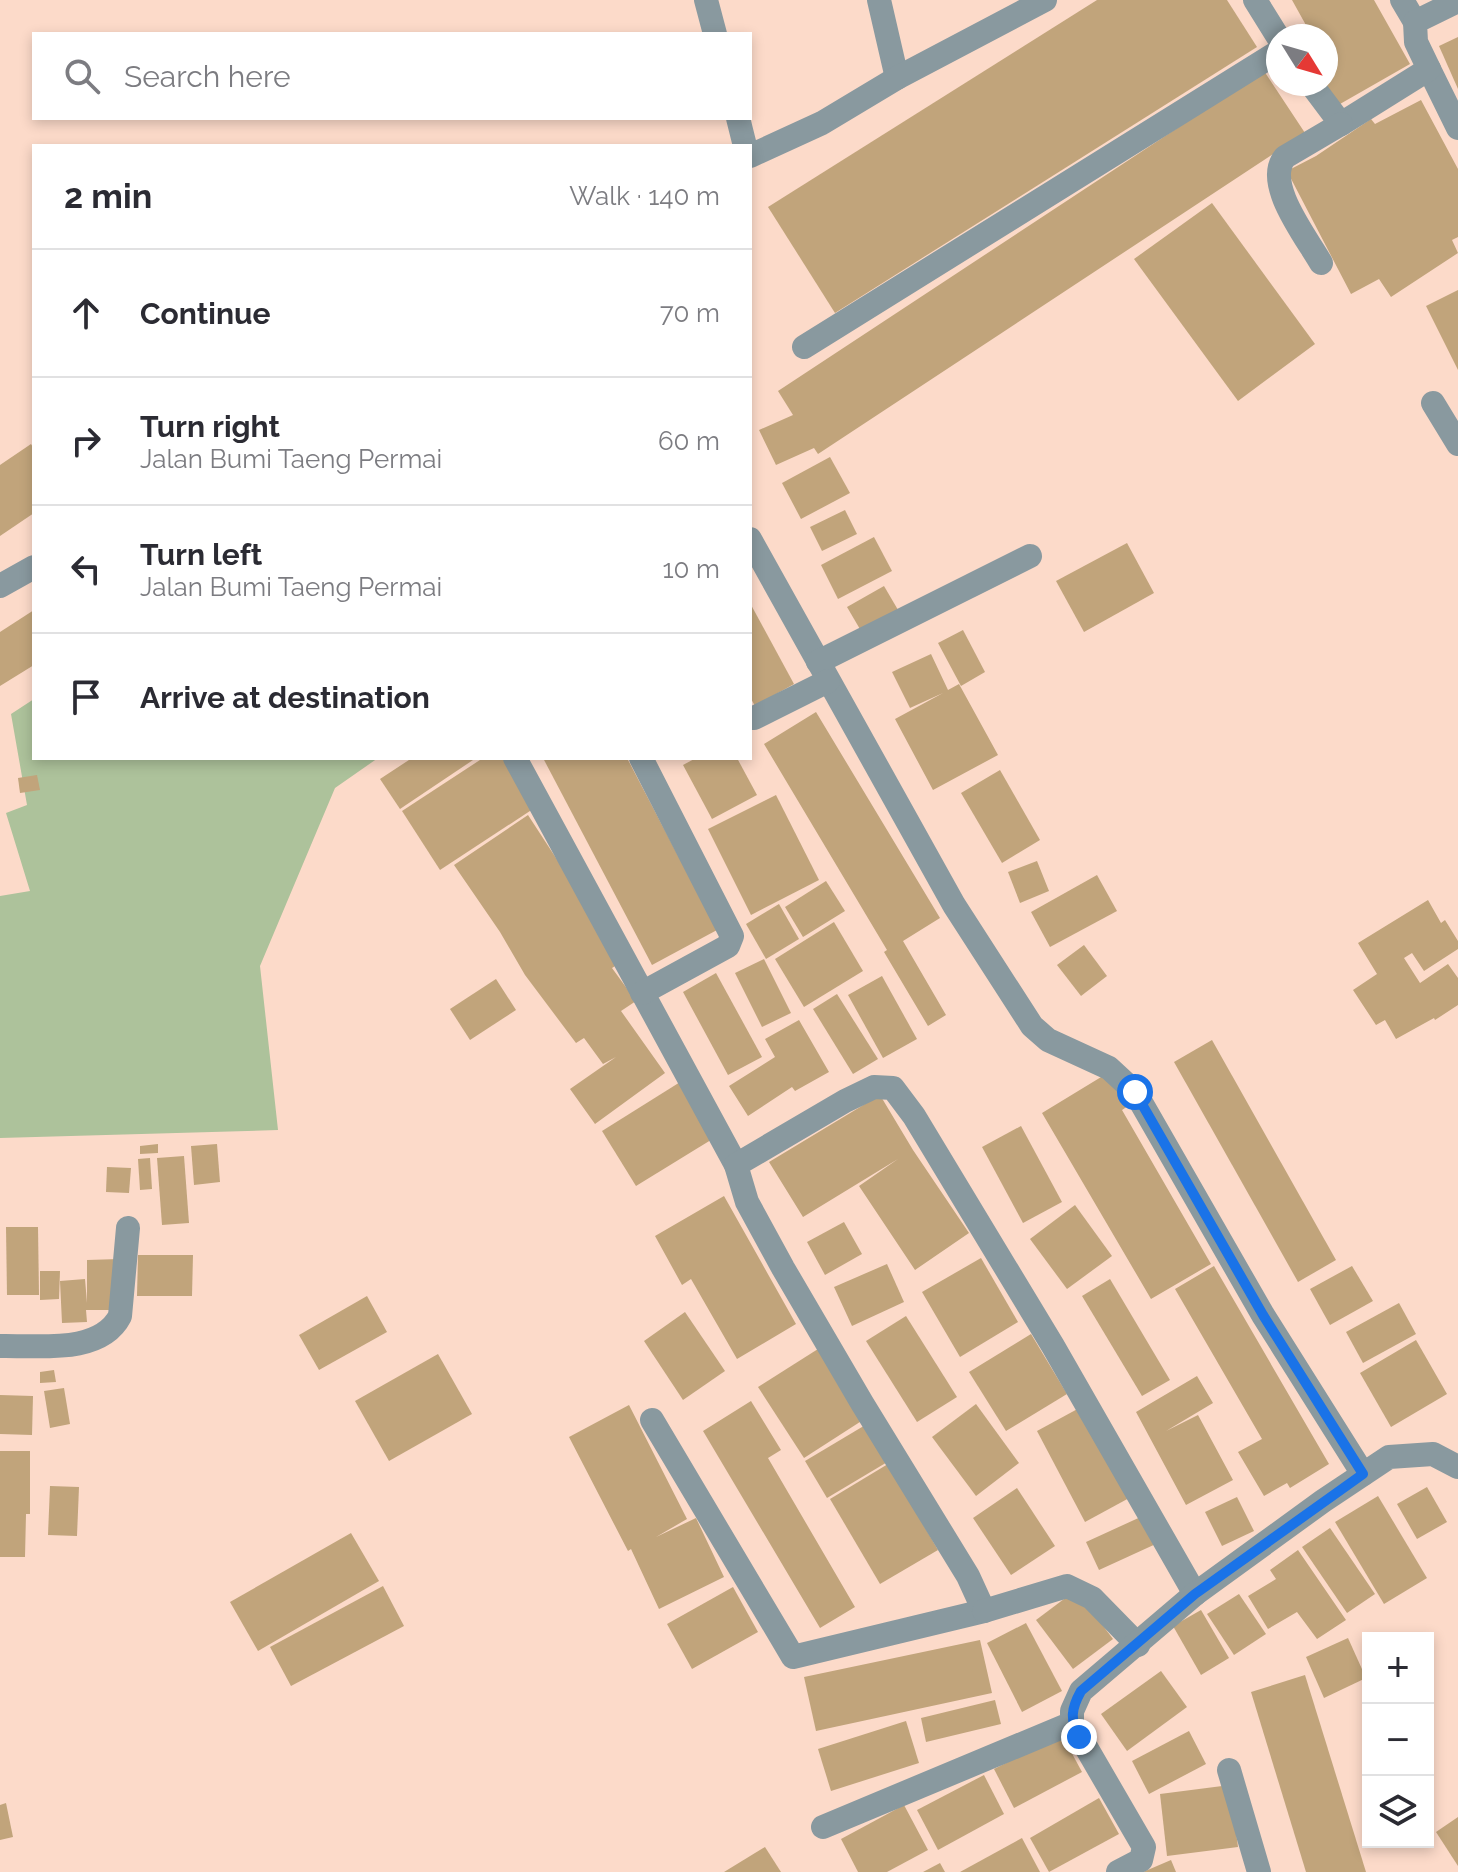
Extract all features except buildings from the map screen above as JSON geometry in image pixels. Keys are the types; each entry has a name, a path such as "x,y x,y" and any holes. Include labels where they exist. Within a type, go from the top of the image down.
{"street":[{"path":"706,0 714,32"},
{"path":"879,0 897,78"},
{"path":"752,155 822,123 897,78 1044,0"},
{"path":"1255,0 1270,24"},
{"path":"1402,0 1415,22 1416,42 1458,128"},
{"path":"1415,22 1458,1"},
{"path":"804,347 1266,59"},
{"path":"1321,263 1278,188 1278,165 1285,157 1429,69"},
{"path":"1320,96 1341,124"},
{"path":"738,120 744,144"},
{"path":"1433,403 1458,444"},
{"path":"752,543 954,905 1032,1026 1048,1040 1109,1068 1135,1092 1263,1315 1363,1474"},
{"path":"754,718 823,671 1030,556"},
{"path":"0,586 32,568"},
{"path":"516,760 736,1165 747,1202 776,1255 968,1576 984,1611"},
{"path":"642,760 732,936 728,946 642,993"},
{"path":"736,1165 874,1087 893,1088 914,1116 1053,1346 1195,1594"},
{"path":"0,1346 73,1344 94,1340 115,1326 120,1316 128,1228"},
{"path":"652,1420 793,1657 984,1611 1067,1586 1092,1598 1138,1645"},
{"path":"1118,1872 1141,1860 1144,1847 1072,1723 1072,1711 1081,1691 1195,1594 1389,1457 1433,1454 1458,1467"},
{"path":"823,1827 1072,1723"},
{"path":"1229,1770 1259,1872"}],"green space":[{"path":"32,700 32,760 375,760 335,788 260,966 278,1130 0,1138 0,896 30,891 6,813 27,805 11,714"}],"route":[{"path":"1079,1737 1072,1723 1072,1711 1081,1691 1195,1594 1363,1474 1263,1315 1135,1092"}]}
